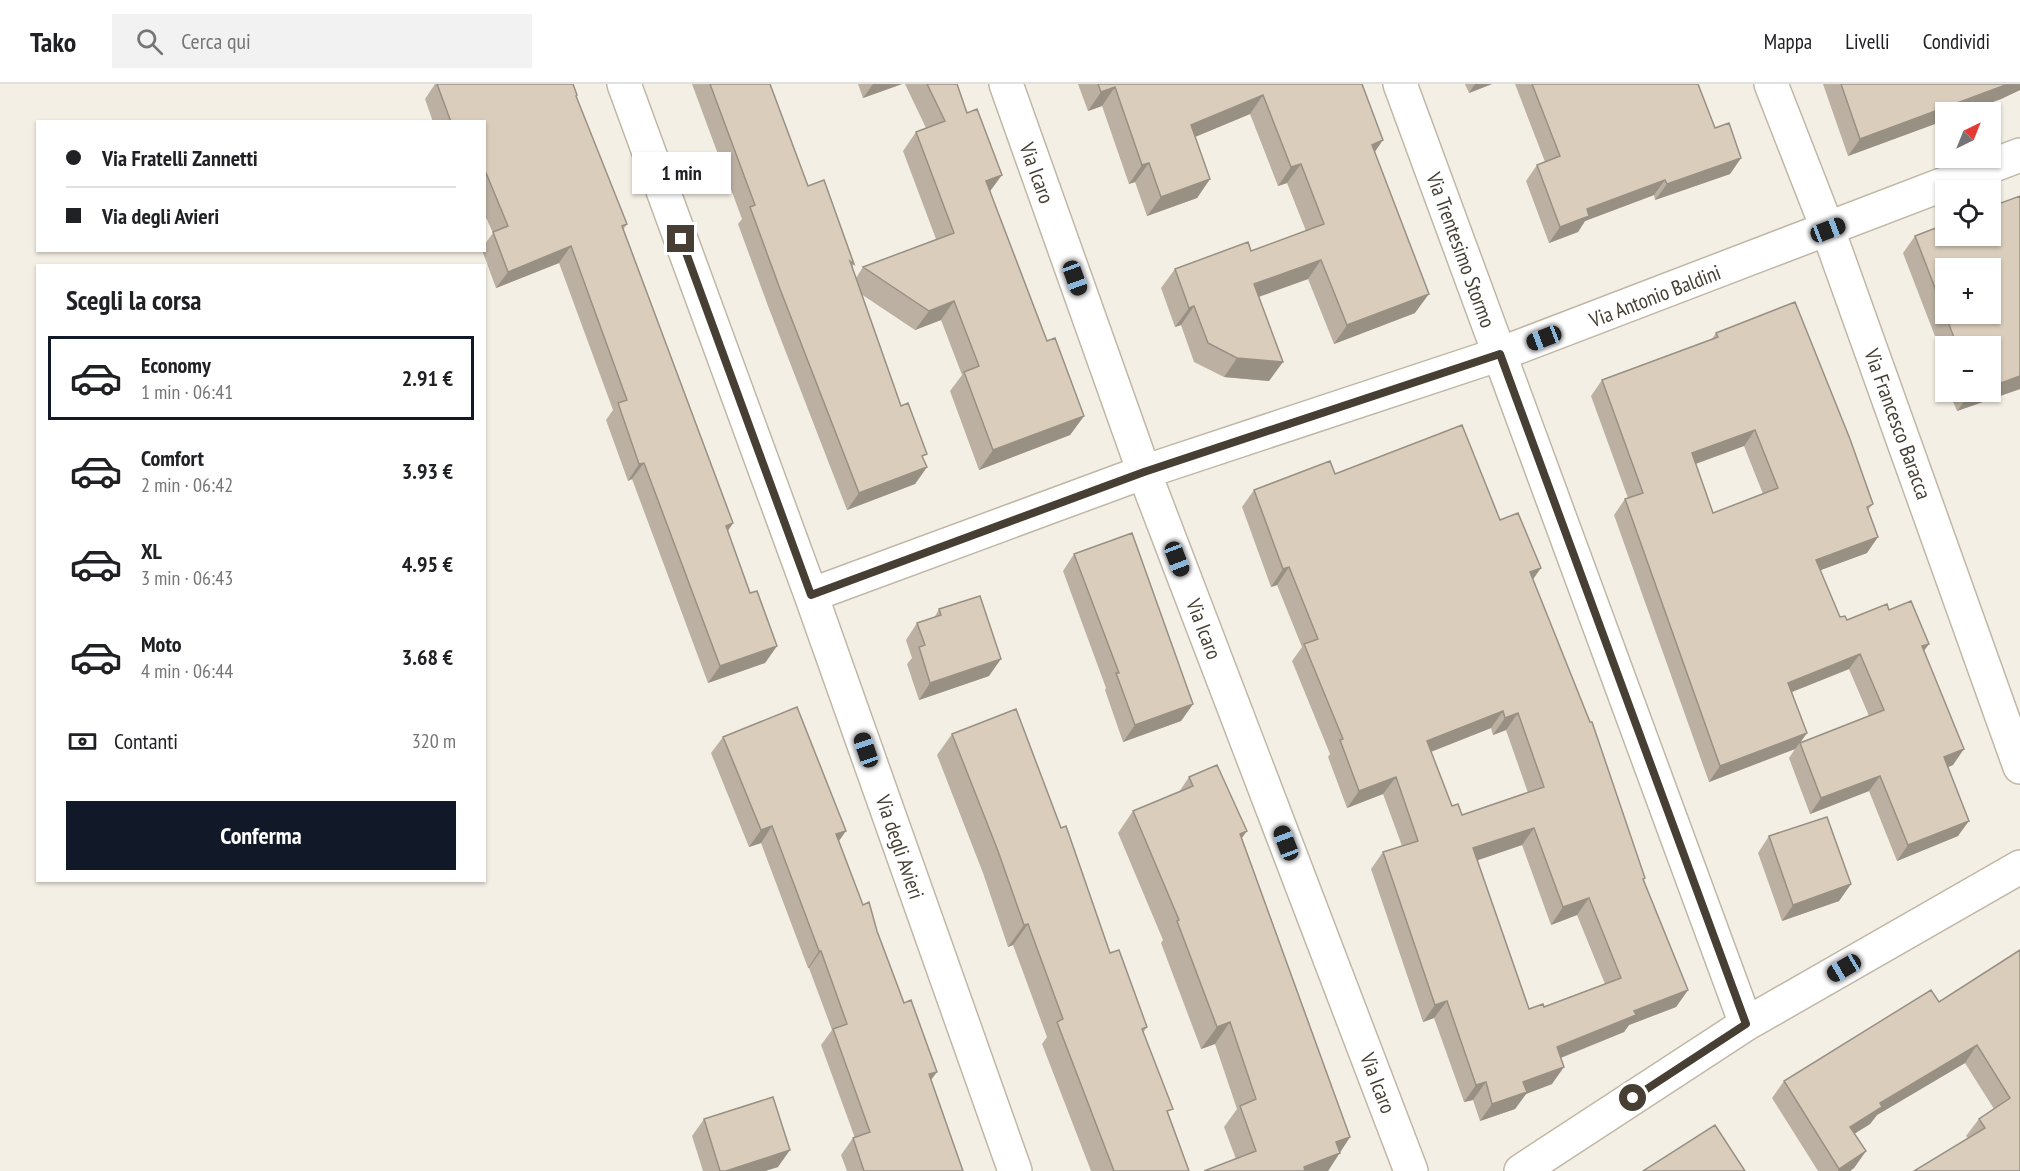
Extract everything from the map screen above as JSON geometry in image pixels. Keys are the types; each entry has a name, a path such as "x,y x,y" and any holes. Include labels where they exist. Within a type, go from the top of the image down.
{"street":[{"name":"Via degli Avieri","path":"624,84 811,595 1015,1171"},
{"name":"Via Icaro","path":"1006,84 1144,472 1411,1171"},
{"name":"Via Trentesimo Stormo","path":"1400,84 1746,1024"},
{"name":"Via Francesco Baracca","path":"1771,84 2010,707 2020,766"},
{"name":"Via Antonio Baldini","path":"811,595 1144,472 1500,354 2020,155"},
{"path":"1521,1171 1746,1024 2020,867"}],"building":[{"path":"437,84 573,84 627,224 622,226 733,523 726,526 750,593 757,591 777,646 720,666 644,463 639,464 618,403 627,400 571,246 508,272 493,232 508,226 486,173 486,120 450,120"},
{"path":"710,84 770,84 808,186 824,180 901,406 908,403 927,454 922,456 927,467 859,493 750,207 755,205"},
{"path":"927,84 957,84 967,113 977,109 1002,175 986,181 1047,341 1055,338 1084,416 993,450 964,372 979,366 954,301 929,311 863,267 954,233 916,132 945,121"},
{"path":"1098,84 1362,84 1383,140 1372,145 1429,294 1347,325 1321,260 1254,284 1283,362 1237,358 1208,343 1194,306 1189,308 1175,269 1248,242 1251,251 1324,224 1301,164 1291,167 1263,95 1191,125 1210,179 1161,197 1149,163 1142,165 1115,87 1101,92"},
{"path":"1532,84 1698,84 1715,128 1729,123 1741,158 1667,184 1665,180 1587,209 1589,216 1560,227 1537,165 1560,156"},
{"path":"1841,84 2008,84 1960,102 1935,102 1935,111 1860,139"},
{"path":"2020,196 2020,376 2001,383 2001,336 1953,336 1949,324 2001,324 2001,258 1935,258 1935,288 1915,236 1935,228 1935,246 2001,246 2001,203"},
{"path":"1795,302 1850,439 1873,504 1867,507 1878,537 1816,560 1840,617 1845,616 1847,620 1887,604 1889,610 1911,601 1929,644 1922,646 1964,749 1944,757 1969,821 1908,845 1880,776 1821,798 1800,743 1884,710 1860,654 1788,683 1807,733 1720,766 1625,499 1643,493 1602,380 1718,337 1716,333","holes":["1755,430 1778,488 1713,513 1692,453"]},
{"path":"1462,425 1500,520 1518,513 1541,568 1530,572 1590,722 1592,722 1645,878 1643,879 1688,990 1634,1011 1636,1015 1557,1047 1564,1067 1523,1082 1527,1092 1492,1104 1486,1082 1476,1085 1447,1001 1435,1005 1383,852 1418,841 1396,777 1359,791 1340,740 1343,739 1304,644 1318,639 1289,567 1283,569 1254,490 1330,461 1335,474","holes":["1503,711 1505,718 1518,713 1544,787 1462,815 1458,804 1452,806 1427,741","1534,828 1563,907 1589,898 1621,978 1544,1007 1543,1004 1529,1009 1473,848"]},
{"path":"1132,533 1193,704 1135,725 1116,673 1119,673 1074,554"},
{"path":"980,596 1001,659 930,683 919,647 925,645 917,623 941,615 939,609"},
{"path":"797,707 846,831 836,834 863,905 869,902 877,931 904,1003 911,1000 937,1072 929,1074 963,1171 864,1171 853,1138 870,1132 833,1029 847,1024 772,826 761,830 723,737"},
{"path":"1016,709 1061,828 1066,826 1110,953 1119,950 1147,1027 1142,1029 1173,1109 1167,1111 1189,1171 1114,1171 1057,1022 1063,1019 1028,924 1024,925 952,734"},
{"path":"1217,765 1247,831 1240,834 1350,1137 1336,1142 1340,1153 1304,1167 1305,1171 1204,1171 1256,1151 1240,1106 1256,1099 1230,1022 1217,1027 1177,921 1179,920 1133,811 1193,786 1189,777"},
{"path":"1827,817 1851,884 1793,905 1769,836"},
{"path":"2020,950 2020,1171 1914,1171 1985,1128 1979,1119 2010,1098 1977,1045 1880,1103 1882,1107 1850,1127 1866,1151 1839,1169 1784,1081 1931,990 1939,1002"},
{"path":"773,1097 790,1150 720,1171 704,1119"},
{"path":"1715,1125 1745,1171 1643,1171"}],"route":[{"path":"681,239 811,595 1144,472 1500,354 1746,1024 1633,1098"}]}
